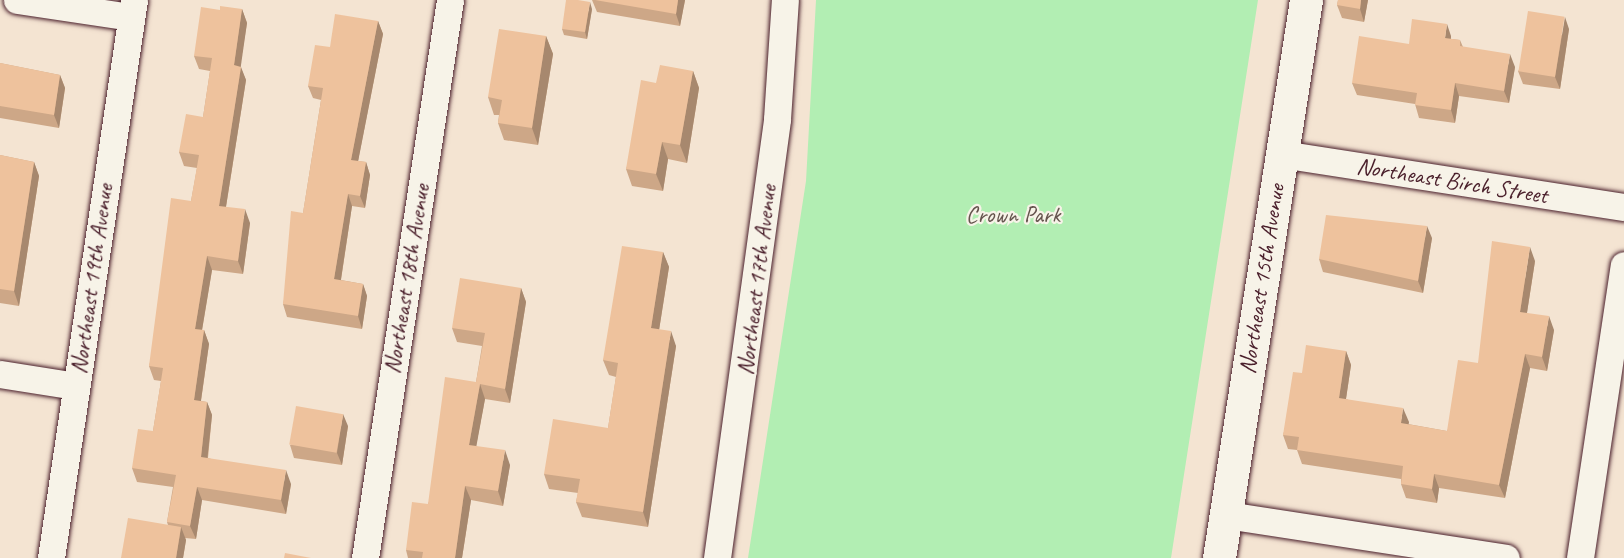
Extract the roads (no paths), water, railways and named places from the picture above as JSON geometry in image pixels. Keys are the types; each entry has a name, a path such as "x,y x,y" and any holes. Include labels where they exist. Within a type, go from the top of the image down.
{"street":[{"path":"17,0 133,8"},
{"name":"Northeast 18th Avenue","path":"365,558 450,0"},
{"name":"Northeast 17th Avenue","path":"717,558 777,119 785,0"},
{"name":"Northeast 15th Avenue","path":"1219,558 1306,0"},
{"name":"Northeast 19th Avenue","path":"51,558 133,8"},
{"name":"Northeast Birch Street","path":"1281,154 1624,207"},
{"path":"1580,558 1624,265"},
{"path":"0,374 76,386"},
{"path":"1226,515 1506,558"}],"park label":[{"name":"Crown Park","path":"1013,215"}]}
